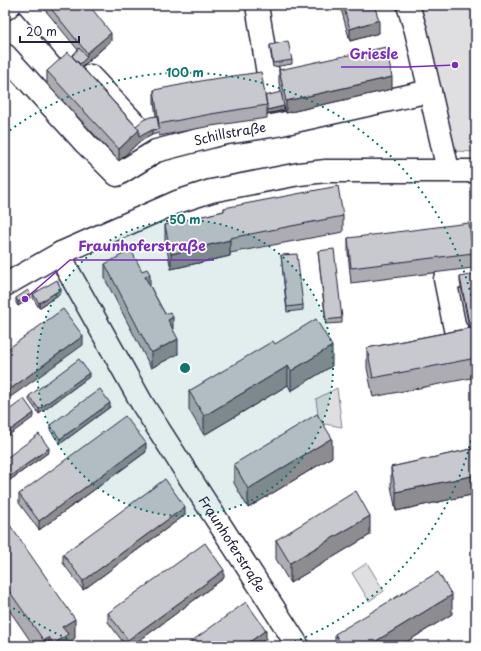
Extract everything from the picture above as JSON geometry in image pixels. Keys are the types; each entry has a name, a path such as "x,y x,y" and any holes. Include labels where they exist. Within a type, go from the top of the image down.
{"street":[{"path":"5,9 10,5"},
{"path":"29,5 78,63 147,139"},
{"path":"257,5 274,112"},
{"path":"408,5 416,31 448,170"},
{"name":"Schillstraße","path":"5,55 86,144 117,175 147,139 221,134 274,112 430,91"},
{"path":"5,285 61,253 177,202 211,192 299,174 326,172 476,171"},
{"name":"Fraunhoferstraße","path":"61,253 67,269 143,405 298,646"},
{"path":"476,273 445,279 455,329 469,343 476,342"}],"shaded area":[{"path":"418,5 476,5 476,152 454,151 445,107"},
{"path":"337,388 342,427 319,423 316,399"},
{"path":"367,563 384,591 369,601 352,573"}],"building":[{"path":"48,5 89,5 111,33 87,53"},
{"path":"343,5 374,5 379,20 350,29"},
{"path":"288,41 292,60 273,63 270,45"},
{"path":"386,47 392,77 286,101 279,70"},
{"path":"79,48 87,57 80,64 72,56"},
{"path":"68,52 139,130 119,149 47,71"},
{"path":"261,72 267,105 159,124 154,90 206,80"},
{"path":"281,92 284,106 267,110 265,96"},
{"path":"157,116 159,129 152,130 139,137 139,130 136,126 143,120"},
{"path":"338,186 343,216 230,238 230,240 171,254 165,225 224,211 224,208"},
{"path":"469,223 473,253 351,268 348,238"},
{"path":"334,249 342,318 326,320 318,251"},
{"path":"131,250 142,271 147,269 150,274 145,277 165,314 170,312 173,317 168,320 178,339 151,353 105,264"},
{"path":"297,254 303,305 287,307 281,255"},
{"path":"474,274 476,282 476,327 470,328 460,277"},
{"path":"57,280 61,289 39,303 33,294"},
{"path":"28,290 30,294 18,302 16,298"},
{"path":"63,309 83,336 5,393 5,351"},
{"path":"316,319 332,346 291,371 288,366 204,416 189,391 273,341 275,344"},
{"path":"476,327 476,358 373,378 367,348"},
{"path":"79,359 89,373 39,409 29,396"},
{"path":"100,389 110,403 60,439 50,425"},
{"path":"24,399 34,413 5,434 5,413"},
{"path":"317,414 332,438 248,489 234,464"},
{"path":"125,416 146,443 39,521 19,494"},
{"path":"39,434 49,448 6,479 5,459"},
{"path":"476,448 476,475 396,492 391,467"},
{"path":"165,479 185,507 83,581 63,554"},
{"path":"356,491 370,516 290,563 276,540"},
{"path":"7,521 75,619 62,627 68,634 54,644 49,637 44,641 5,585 5,523"},
{"path":"205,543 224,570 128,640 108,613"},
{"path":"438,572 452,595 368,646 342,646 335,634"},
{"path":"246,602 266,630 244,646 185,646"}],"place":[{"name":"Griesle","path":"455,65"},
{"name":"Fraunhoferstraße","path":"25,299"}]}
